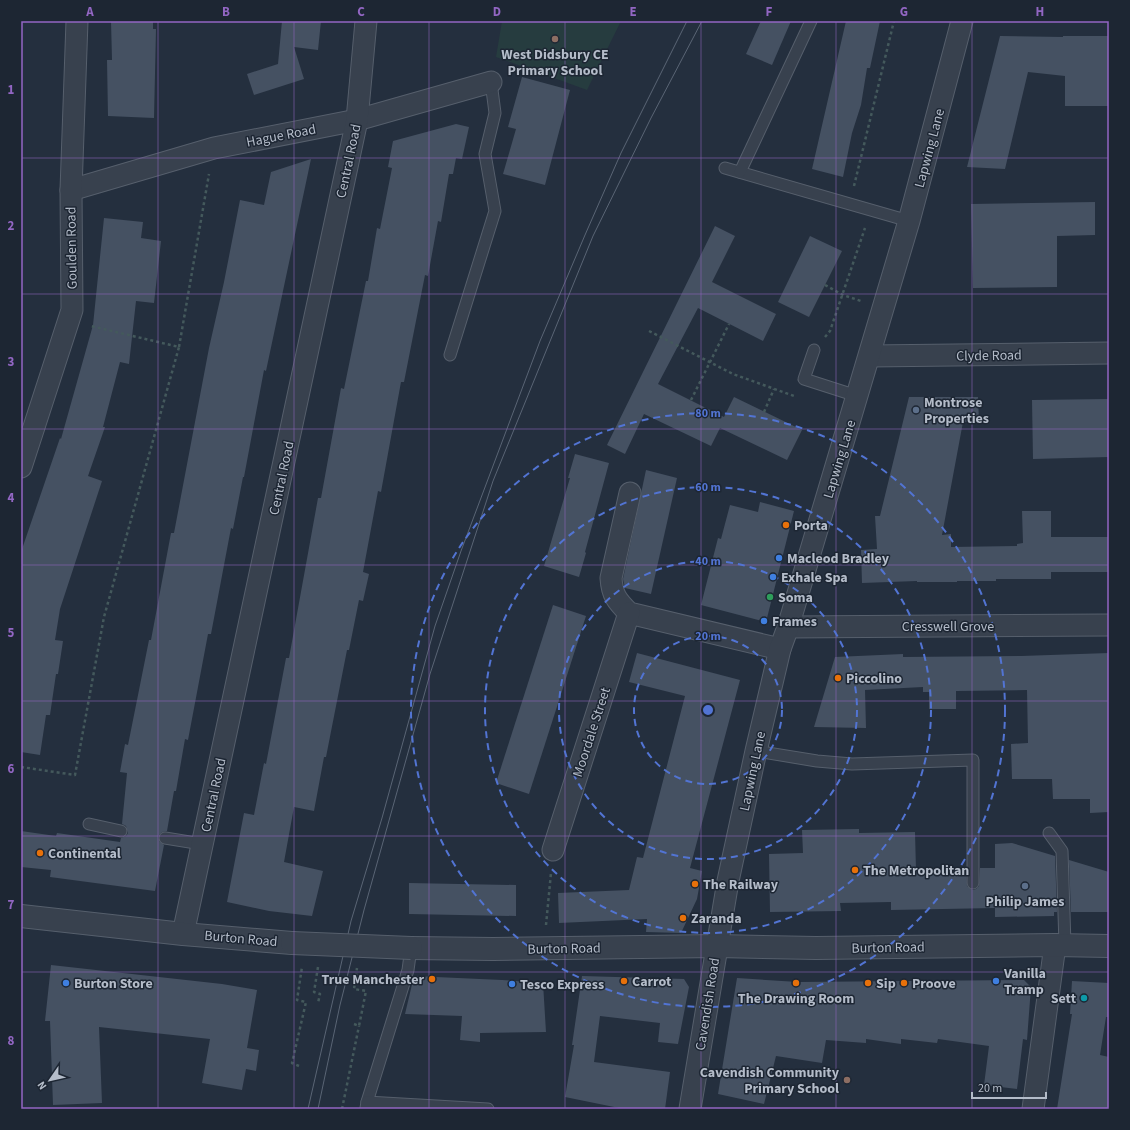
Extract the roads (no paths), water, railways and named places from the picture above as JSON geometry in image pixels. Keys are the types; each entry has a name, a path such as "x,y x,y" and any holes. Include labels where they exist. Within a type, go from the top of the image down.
{"street":[{"name":"Goulden Road","path":"21,466 72,310 71,190 77,21"},
{"name":"Central Road","path":"183,934 357,120 366,21"},
{"name":"Lapwing Lane","path":"717,946 728,880 780,649 870,356 909,221 962,21"},
{"name":"Hague Road","path":"71,190 214,148 357,120 491,82"},
{"name":"Clyde Road","path":"870,356 1109,353"},
{"path":"630,493 611,578 612,590 618,602 629,613 780,649"},
{"name":"Moordale Street","path":"553,850 629,613"},
{"name":"Cresswell Grove","path":"788,627 1109,625"},
{"name":"Burton Road","path":"21,916 183,934 299,943 411,948 544,949 717,946 816,948 1060,945 1109,946"},
{"path":"1033,1109 1060,945"},
{"name":"Cavendish Road","path":"690,1109 717,946"}],"lane":[{"path":"740,172 811,21"},
{"path":"450,355 496,211 485,154 495,113 491,82"},
{"path":"725,168 909,221"},
{"path":"814,350 804,379 858,396"},
{"path":"756,751 817,761 852,764 973,760 973,883"},
{"path":"89,824 121,831"},
{"path":"1049,833 1062,851 1060,945"},
{"path":"165,838 202,844"},
{"path":"411,948 408,970 366,1106 488,1109"}],"tram line":[{"path":"308,1109 351,921 382,818 435,626 461,551 540,341 585,235 621,153 687,21"},
{"path":"318,1109 340,1005 364,910 430,674 493,481 593,236 651,118 702,21"}],"place":[{"name":"West Didsbury CE Primary School","path":"555,39"},
{"name":"Montrose Properties","path":"916,410"},
{"name":"Porta","path":"786,525"},
{"name":"Macleod Bradley","path":"779,558"},
{"name":"Exhale Spa","path":"773,577"},
{"name":"Soma","path":"770,597"},
{"name":"Frames","path":"764,621"},
{"name":"Piccolino","path":"838,678"},
{"name":"Continental","path":"40,853"},
{"name":"The Metropolitan","path":"855,870"},
{"name":"The Railway","path":"695,884"},
{"name":"Philip James","path":"1025,886"},
{"name":"Zaranda","path":"683,918"},
{"name":"True Manchester","path":"432,979"},
{"name":"Carrot","path":"624,981"},
{"name":"Vanilla Tramp","path":"996,981"},
{"name":"Burton Store","path":"66,983"},
{"name":"The Drawing Room","path":"796,983"},
{"name":"Sip","path":"868,983"},
{"name":"Proove","path":"904,983"},
{"name":"Tesco Express","path":"512,984"},
{"name":"Sett","path":"1084,998"},
{"name":"Cavendish Community Primary School","path":"847,1080"}]}
